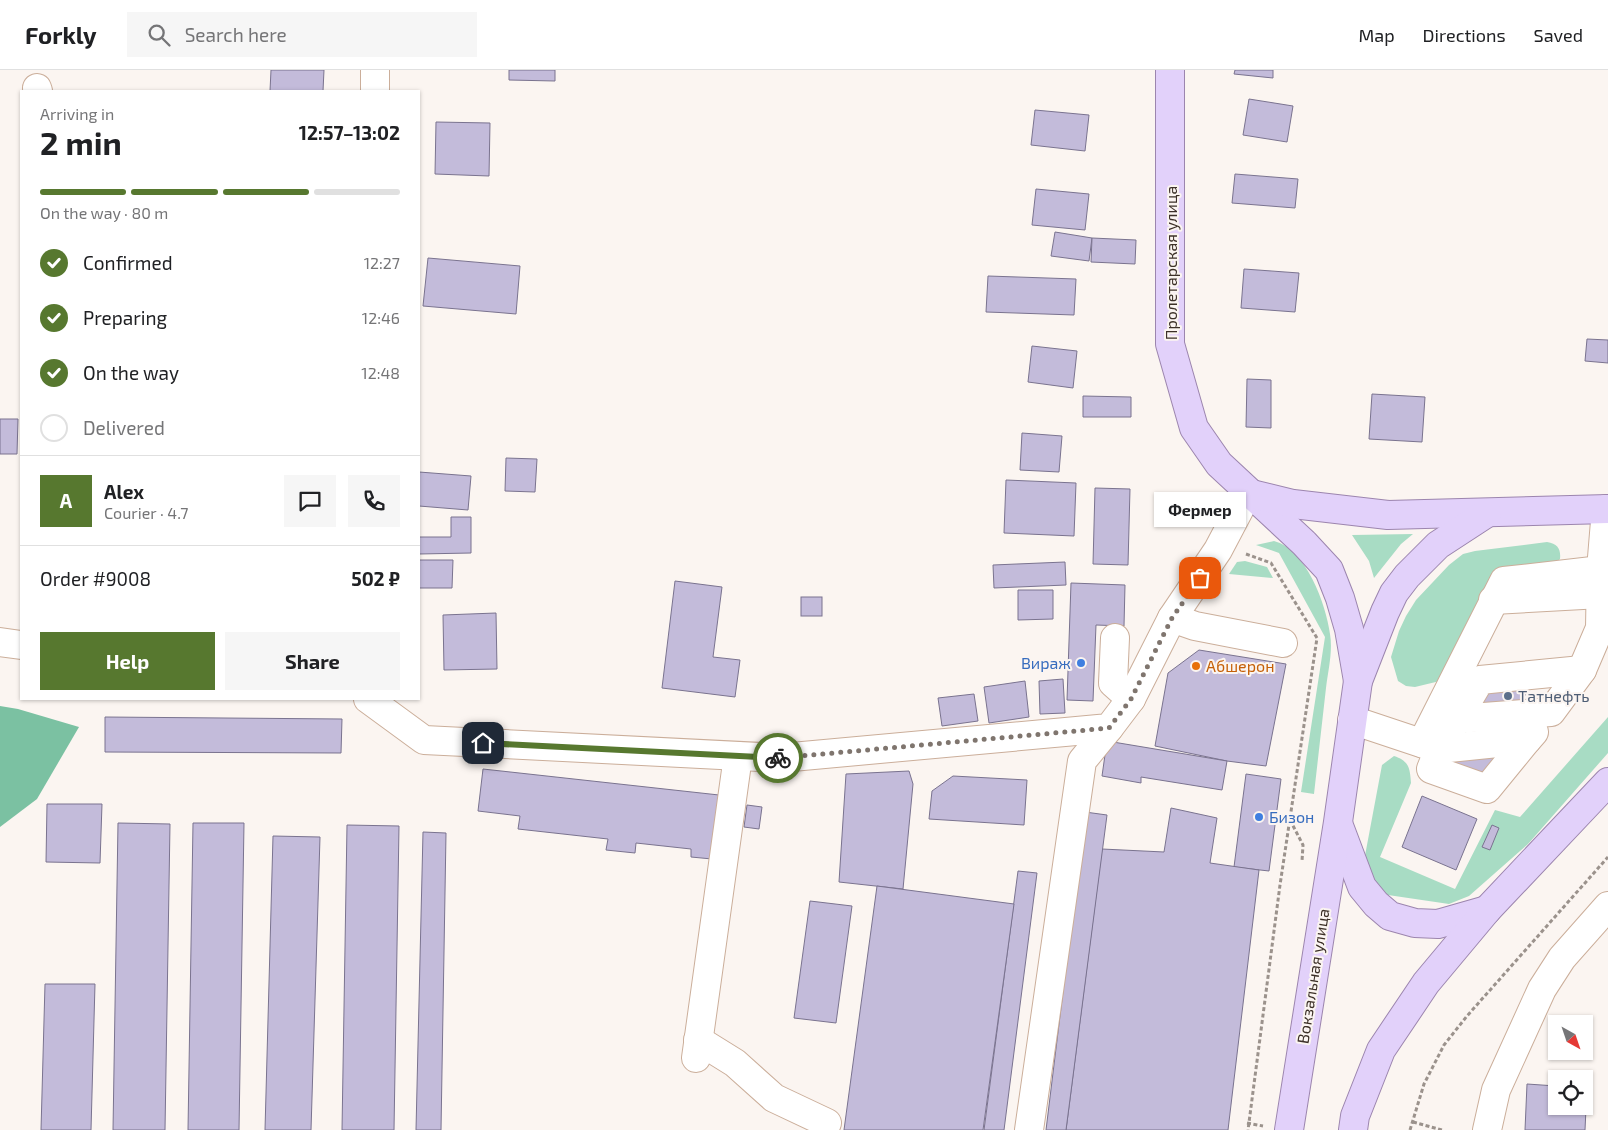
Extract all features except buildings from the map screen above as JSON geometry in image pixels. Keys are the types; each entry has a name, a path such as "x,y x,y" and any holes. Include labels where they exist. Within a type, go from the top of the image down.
{"main road":[{"name":"Пролетарская улица","path":"1170,70 1170,344 1194,428 1218,464 1304,543 1329,570 1349,629 1358,681"},
{"path":"1248,493 1293,504 1388,515 1488,513"},
{"name":"Вокзальная улица","path":"1289,1130 1338,822 1358,681 1394,594 1407,576 1438,544 1488,513 1607,509"},
{"path":"1354,1130 1355,1116 1382,1050 1426,983 1487,910 1608,782"},
{"name":"Вокзальная улица","path":"1338,822 1362,887 1376,904 1390,916 1415,922 1438,924 1487,910"}],"street":[{"path":"375,70 375,90"},
{"path":"1030,1130 1082,761 1131,699 1172,618 1220,545 1248,493"},
{"path":"1601,582 1493,600 1431,746 1431,769 1487,789 1551,712 1582,670 1600,628 1601,582 1607,509"},
{"path":"1172,618 1195,626 1283,643"},
{"path":"1115,638 1113,683 1131,699"},
{"path":"0,642 20,645"},
{"path":"1431,746 1456,719 1480,680 1582,670"},
{"path":"369,700 424,740 781,758 1109,728"},
{"path":"1456,719 1551,712"},
{"path":"1352,720 1431,746 1527,740"},
{"path":"738,756 697,1049 735,1063 774,1098 827,1123"},
{"path":"1487,1130 1496,1090 1542,989 1562,958 1608,906"}],"path":[{"path":"1220,545 1271,563 1317,638 1279,894 1248,1130"},
{"path":"1410,1130 1424,1084 1444,1045 1467,1016 1608,857"},
{"path":"1413,1122 1442,1130"}],"green space":[{"path":"1413,534 1401,544 1374,578 1369,561 1352,535"},
{"path":"1274,541 1285,546 1305,566 1319,594 1330,634 1331,654 1314,794 1301,792 1325,637 1279,553 1256,545"},
{"path":"1547,542 1554,544 1560,552 1560,559 1555,564 1495,569 1444,680 1415,687 1406,686 1398,681 1391,657 1399,631 1416,600 1449,565 1463,554 1475,551"},
{"path":"1245,561 1267,567 1273,578 1229,574 1237,562"},
{"path":"0,706 18,709 79,727 37,799 0,827"},
{"path":"1608,717 1608,753 1528,844 1469,896 1449,904 1388,895 1373,886 1364,861 1382,765 1394,756 1403,760 1408,766 1411,783 1380,857 1455,889 1495,810 1520,817"}],"way so far":[{"path":"778,758 1109,728 1131,699 1172,618 1200,578"}],"place":[{"name":"Фермер","path":"1200,578"},
{"name":"Вираж","path":"1081,663"},
{"name":"Абшерон","path":"1196,666"},
{"name":"Татнефть","path":"1508,696"},
{"name":"Бизон","path":"1259,817"}],"route":[{"path":"483,743 778,758"}]}
